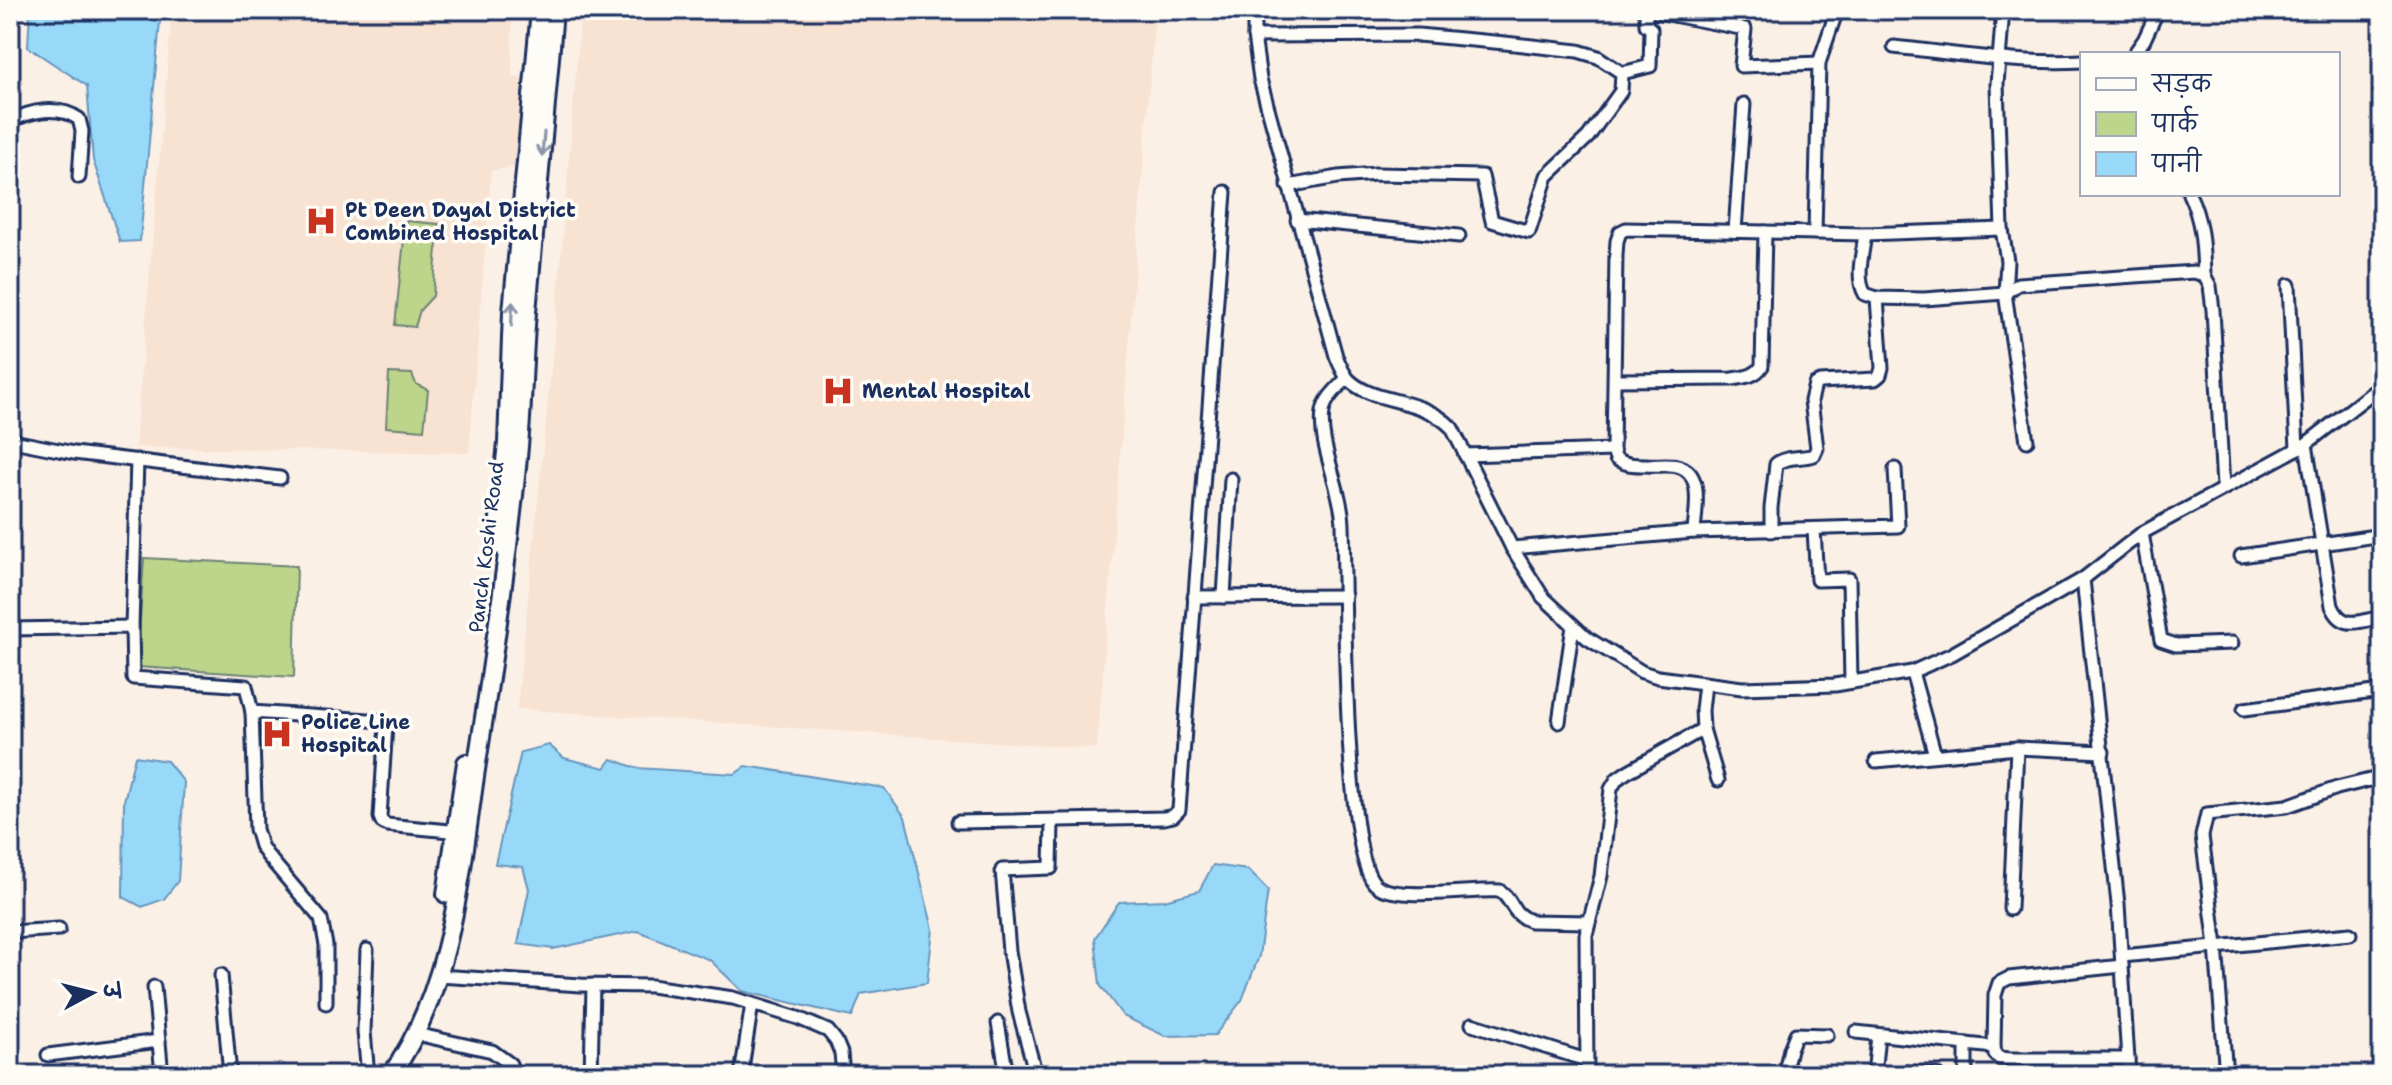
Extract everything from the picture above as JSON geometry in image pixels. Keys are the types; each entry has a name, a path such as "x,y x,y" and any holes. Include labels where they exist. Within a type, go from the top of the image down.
{"street":[{"path":"382,1075 413,1017 429,972 460,832 482,671 507,443 512,312 540,10"},
{"name":"Panch Koshi Road","path":"391,1075 416,1034 438,976 455,907 460,832 485,711 518,456 527,312 554,10"},
{"path":"1254,10 1260,79 1336,356 1347,378 1364,390 1441,417 1452,428 1512,548 1543,597 1587,638 1642,672 1658,677 1742,688 1835,685 1912,672 1952,654 2083,579 2142,533 2302,446 2382,385"},
{"path":"1254,36 1418,35 1505,43 1578,51 1598,57 1622,73 1650,66 1651,29 1646,25 1647,10 1745,29 1741,66 1819,63"},
{"path":"1815,233 1819,63 1837,10"},
{"path":"2003,10 1997,57 2002,229 2007,261 2005,293 2027,441"},
{"path":"2135,52 2158,10"},
{"path":"1894,47 2080,61"},
{"path":"1288,186 1376,174 1482,176 1492,221 1529,232 1547,176 1588,137 1621,91 1622,73"},
{"path":"1735,231 1744,104"},
{"path":"10,122 32,112 52,111 79,119 82,131 79,177"},
{"path":"958,822 1164,818 1173,816 1179,810 1225,192"},
{"path":"2190,196 2202,233 2204,275 2210,286 2213,310 2223,487"},
{"path":"1297,220 1459,236"},
{"path":"1694,532 1696,490 1688,471 1679,466 1628,465 1616,459 1613,450 1617,241 1620,232 1626,229 1865,234 2002,229"},
{"path":"1615,380 1732,379 1758,373 1762,366 1765,232"},
{"path":"1865,234 1861,289 1877,298 1924,299 2005,293 2018,284 2194,272 2204,275"},
{"path":"2289,285 2302,446 2332,606 2338,618 2346,623 2382,617"},
{"path":"1771,531 1776,464 1780,460 1814,455 1817,448 1811,401 1815,384 1875,379 1880,375 1877,298"},
{"path":"1347,378 1327,400 1322,428 1343,519 1347,686 1355,819 1370,879 1384,890 1405,893 1500,891 1522,918 1531,921 1589,922"},
{"path":"10,436 18,442 74,453 280,478"},
{"path":"1465,455 1613,450"},
{"path":"137,460 133,678 246,686 252,712 258,839 267,855 321,919 326,945 326,1003"},
{"path":"1512,548 1694,532 1898,526 1895,469"},
{"path":"1224,597 1231,479"},
{"path":"1814,530 1817,580 1849,579 1851,682"},
{"path":"2142,533 2161,640 2176,645 2232,643"},
{"path":"2241,556 2382,535"},
{"path":"2083,579 2103,752 2129,1075"},
{"path":"1194,597 1345,596"},
{"path":"1559,722 1573,626"},
{"path":"10,629 132,627"},
{"path":"1912,672 1935,755"},
{"path":"1705,684 1703,729 1718,780"},
{"path":"2244,709 2382,691"},
{"path":"252,712 383,721 386,725 382,822 460,832"},
{"path":"1587,1075 1586,935 1601,876 1611,789 1617,779 1627,772 1703,729"},
{"path":"1876,761 2017,748 2103,752"},
{"path":"2010,909 2017,748"},
{"path":"2226,1075 2216,946 2202,836 2207,814 2287,806 2337,788 2382,777"},
{"path":"1036,1075 1019,1012 1009,951 1002,870 1051,868 1052,821"},
{"path":"10,932 59,929"},
{"path":"2128,1059 1999,1058 1994,1047 1995,995 1999,983 2009,978 2216,946 2350,934"},
{"path":"367,950 364,1032 368,1075"},
{"path":"221,975 230,1075"},
{"path":"438,976 651,986 699,992 752,1004 828,1031 841,1053 843,1075"},
{"path":"591,1075 593,985"},
{"path":"154,987 162,1075"},
{"path":"741,1075 752,1004"},
{"path":"998,1023 1007,1075"},
{"path":"1472,1024 1586,1060"},
{"path":"1856,1032 1994,1047"},
{"path":"416,1034 492,1051 510,1064 514,1075"},
{"path":"1784,1075 1796,1034 1827,1035"},
{"path":"1874,1075 1878,1035"},
{"path":"48,1055 159,1041"},
{"path":"1966,1044 1966,1075"},
{"path":"1905,1075 1905,1072 1937,1075"}],"shaded area":[{"name":"Pt Deen Dayal District Combined Hospital","path":"172,10 512,10 512,77 524,78 516,166 491,171 469,453 135,447"},
{"name":"Mental Hospital","path":"581,10 1101,10 1155,15 1097,749 517,709 556,321"}],"green space":[{"path":"406,221 439,224 433,296 420,310 415,327 395,325"},
{"path":"389,373 412,374 416,384 428,390 424,430 386,427"},
{"path":"144,558 297,566 294,677 137,667"}],"water":[{"path":"30,10 161,10 140,241 120,242 93,160 87,86 28,47"},
{"path":"549,745 564,758 605,768 612,759 636,768 735,774 746,766 884,788 905,817 933,929 927,983 861,994 852,1017 742,991 710,960 638,931 553,949 518,944 529,889 523,867 495,864 521,752"},
{"path":"135,756 167,761 184,782 178,881 164,899 142,907 123,897 124,801"},
{"path":"1213,865 1248,870 1268,890 1259,956 1242,1000 1215,1035 1165,1036 1123,1016 1100,985 1095,938 1119,902 1164,900 1199,891"}],"place":[{"name":"Pt Deen Dayal District Combined Hospital","path":"321,221"},
{"name":"Mental Hospital","path":"838,391"},
{"name":"Police Line Hospital","path":"277,734"}]}
